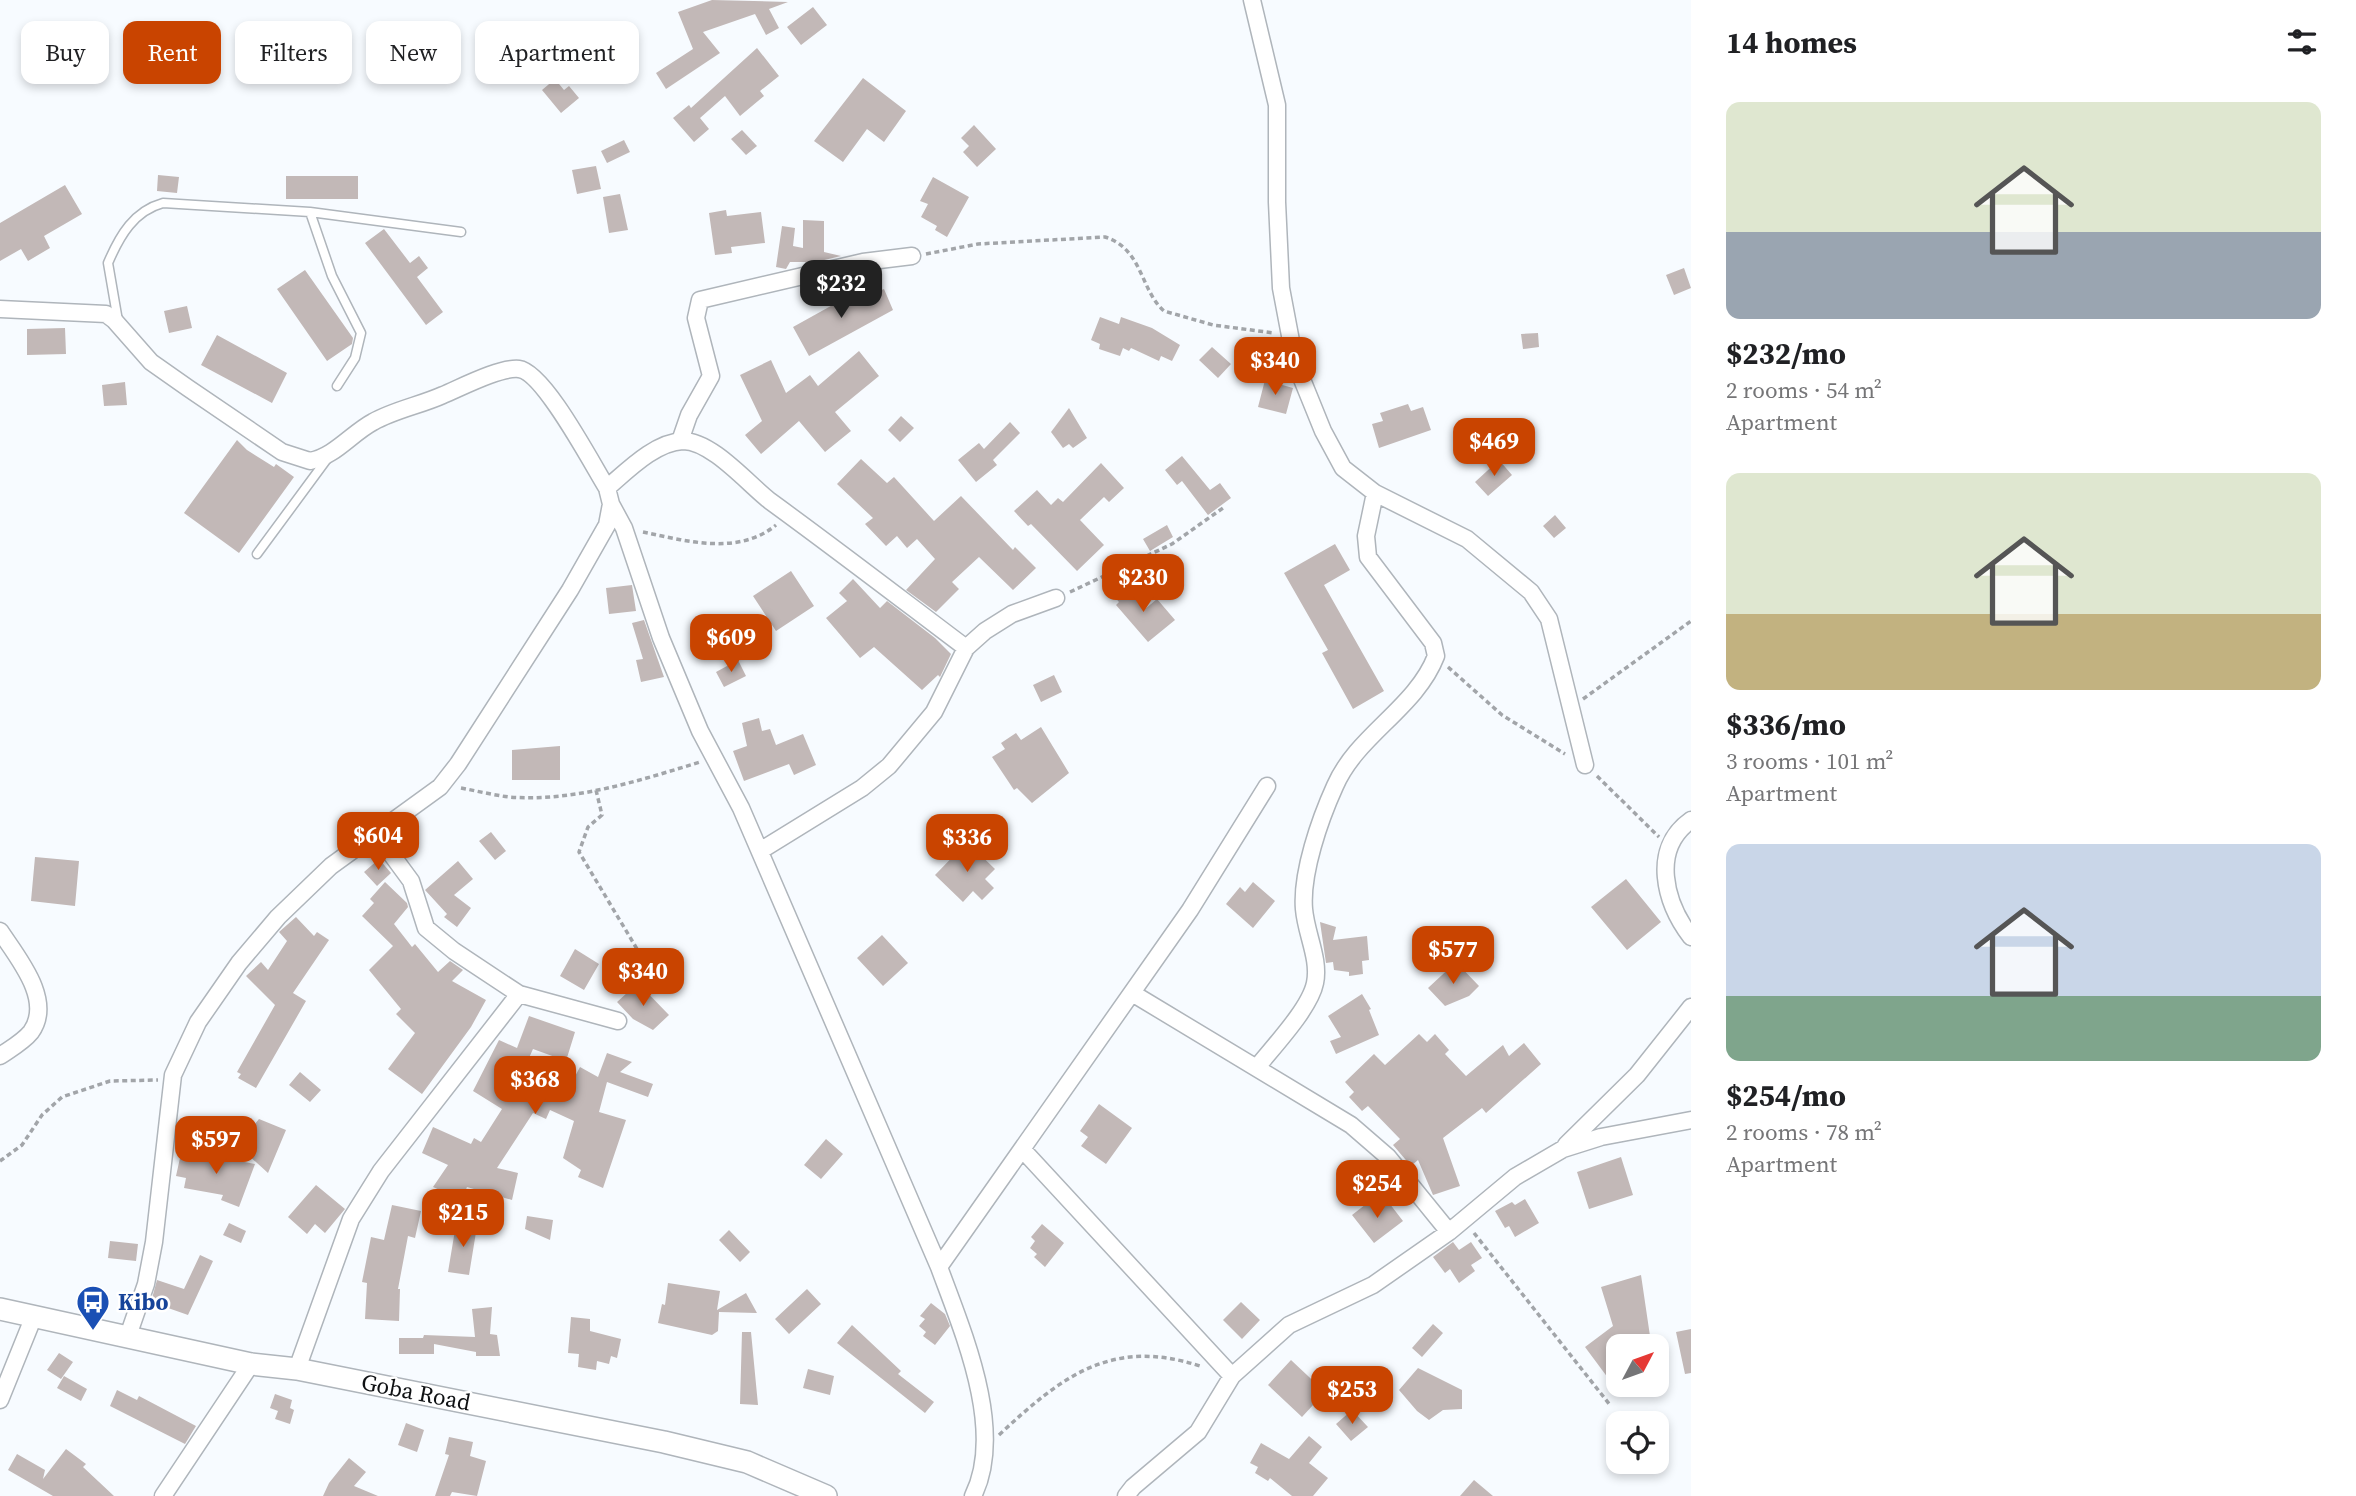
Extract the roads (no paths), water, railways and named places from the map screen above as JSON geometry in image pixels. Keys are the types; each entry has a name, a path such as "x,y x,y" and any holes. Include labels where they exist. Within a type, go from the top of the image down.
{"main road":[{"name":"Goba Road","path":"0,1310 251,1364 297,1369 664,1442 747,1462 804,1492 826,1496"}],"street":[{"path":"1252,0 1278,105 1277,202 1281,288 1294,362 1343,468 1375,493 1467,539 1540,601 1549,619 1585,765"},
{"path":"680,441 689,415 711,376 696,318 700,300 863,262 912,256"},
{"path":"0,309 106,314 119,324 151,362 282,452 310,461 333,451 380,418 513,369 522,369 534,375 550,394 607,488 611,504 624,528 661,638 714,758 760,851 939,1267 962,1330 983,1410 984,1449 973,1496"},
{"path":"607,488 644,458 680,441 698,445 715,454 789,514 967,648"},
{"path":"1258,1066 1284,1033 1315,985 1316,966 1304,908 1305,876 1335,785 1351,759 1420,685 1436,656 1433,643 1368,557 1366,536 1375,493"},
{"path":"128,1336 146,1284 154,1242 173,1075 198,1022 239,963 319,876 442,784 570,590 607,525 611,504"},
{"path":"760,851 862,788 888,766 934,712 967,648 1012,614 1056,598"},
{"path":"939,1267 1190,910 1268,786"},
{"path":"1691,820 1683,825 1669,847 1666,875 1669,895 1691,937"},
{"path":"375,832 411,881 429,930 454,951 519,994 618,1021"},
{"path":"0,931 26,971 38,1007 36,1022 29,1034 0,1056"},
{"path":"1132,993 1258,1066 1351,1125 1388,1157 1449,1232"},
{"path":"297,1369 351,1219 381,1171 519,994"},
{"path":"1563,1149 1637,1075 1691,1007"},
{"path":"1126,1496 1198,1432 1232,1376 1289,1325 1373,1285 1449,1232 1515,1177 1563,1149 1601,1137 1691,1120"},
{"path":"1022,1149 1232,1376"},
{"path":"0,1400 34,1316"},
{"path":"163,1496 251,1364"}],"lane":[{"path":"119,324 108,263 122,235 141,211 163,202 310,212 461,232"},
{"path":"310,212 332,276 361,333 355,358 337,386"},
{"path":"257,554 333,451"}],"place":[{"name":"Kibo","path":"93,1332"}]}
